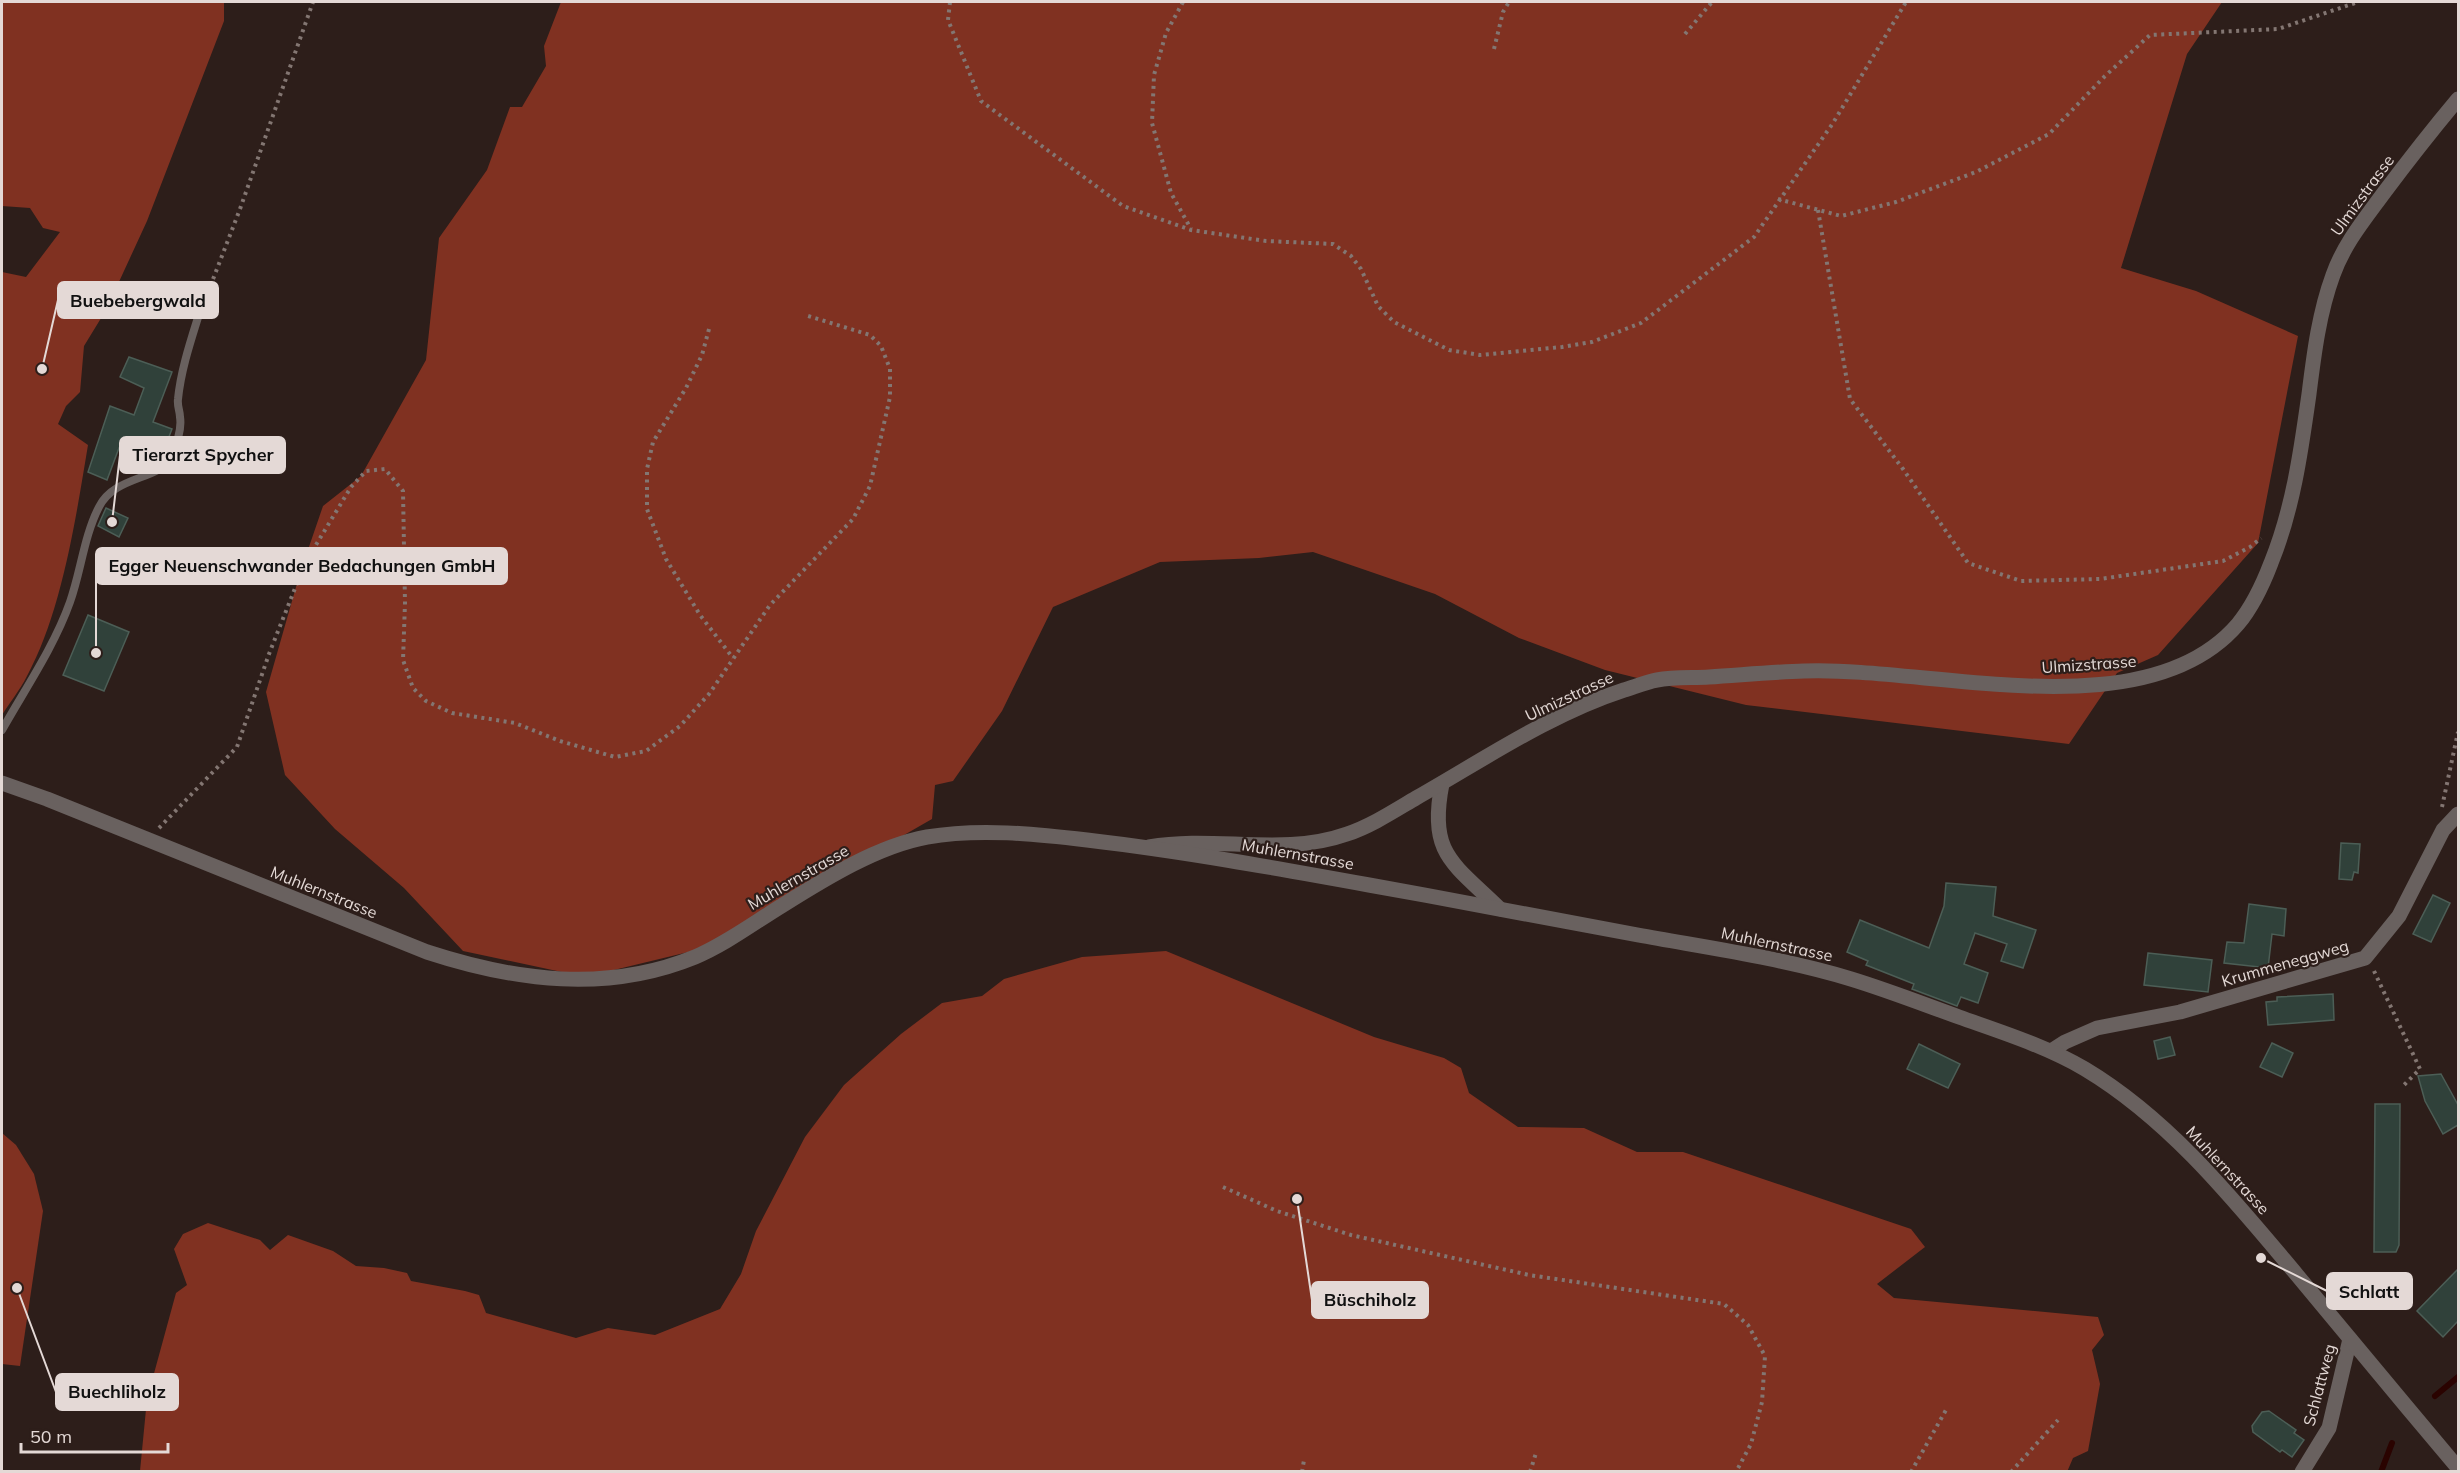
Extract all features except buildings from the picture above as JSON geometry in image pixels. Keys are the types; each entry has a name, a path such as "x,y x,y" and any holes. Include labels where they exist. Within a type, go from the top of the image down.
{"street":[{"name":"Ulmizstrasse","path":"1149,847 1174,843 1220,842 1255,846 1314,843 1348,834 1383,818 1563,716 1602,698 1656,680 1847,670 2034,686 2097,685 2119,683 2160,674 2212,648 2228,635 2250,607 2277,550 2296,475 2315,345 2325,301 2342,254 2356,229 2458,99"},
{"name":"Muhlernstrasse","path":"2,783 148,839 436,956 514,975 583,981 650,971 700,955 811,887 887,849 910,841 943,835 988,833 1059,837 1149,847 1500,909 1797,965 1880,988 2051,1052 2085,1069 2118,1092 2177,1141 2238,1206 2458,1468"},
{"path":"1442,784 1437,810 1437,829 1442,846 1452,862 1500,909"},
{"name":"Krummeneggweg","path":"2051,1052 2065,1042 2097,1028 2180,1011 2365,958 2399,916 2444,830 2458,814"},
{"name":"Schlattweg","path":"2302,1472 2328,1428 2350,1339"}],"lane":[{"path":"2,730 60,627 70,603 90,530 100,505 111,492 127,481 162,469 171,459 181,420 177,402 182,372 200,311"}],"path":[{"path":"200,311 240,209 313,2"},
{"path":"950,2 948,20 981,101 1123,206 1191,230 1266,241 1333,244 1351,256 1361,269 1378,306 1394,322 1449,350 1480,355 1592,342 1641,323 1754,237 1778,199 1833,123 1906,2"},
{"path":"1183,2 1166,33 1154,75 1152,123 1171,193 1191,230"},
{"path":"1494,49 1503,12 1509,2"},
{"path":"1685,34 1712,2"},
{"path":"1778,199 1841,216 1896,202 1976,172 2049,134 2105,76 2150,34 2278,29 2358,2"},
{"path":"1818,210 1850,399 1903,469 1968,562 2021,582 2100,579 2223,561 2250,547 2263,537"},
{"path":"148,839 237,747 269,654 305,563 351,487 366,471 385,469 403,491 405,603 403,660 413,688 426,701 452,713 515,723 560,741 615,757 646,751 680,726 709,694 770,605 853,519 870,486 890,397 890,369 880,346 870,335 806,315"},
{"path":"709,330 702,355 686,388 653,442 647,469 647,509 666,559 700,615 733,658"},
{"path":"2444,830 2440,818 2458,732"},
{"path":"2365,958 2378,976 2420,1069 2403,1086"},
{"path":"1223,1187 1277,1211 1351,1235 1529,1275 1724,1304 1748,1325 1765,1356 1762,1402 1751,1444 1736,1472"},
{"path":"1911,1472 1946,1410"},
{"path":"2011,1472 2058,1420"},
{"path":"1530,1472 1536,1453"},
{"path":"1302,1472 1304,1460"}],"shaded area":[{"path":"2,2 224,2 224,21 147,221 106,310 84,346 80,392 66,406 58,424 88,445 73,533 50,623 24,681 2,715 2,272 26,277 60,232 43,228 30,208 2,206"},
{"path":"561,2 2222,2 2187,54 2121,268 2196,291 2298,336 2258,543 2158,655 2117,673 2069,744 1746,705 1605,670 1519,638 1435,594 1313,552 1259,558 1160,562 1053,607 1002,711 953,781 935,785 932,819 709,947 585,977 463,951 404,888 335,829 285,775 266,692 300,573 323,506 361,476 426,360 439,238 487,170 510,107 522,107 546,66 544,46"},
{"path":"1166,951 1374,1037 1444,1058 1461,1068 1469,1093 1518,1127 1584,1128 1637,1152 1683,1152 1911,1229 1925,1247 1877,1284 1894,1298 2098,1317 2104,1335 2092,1350 2100,1384 2088,1451 2073,1458 2067,1472 140,1471 147,1399 176,1293 187,1285 174,1249 183,1234 208,1223 260,1240 270,1250 288,1235 333,1251 356,1266 384,1268 407,1273 411,1281 479,1295 486,1313 576,1338 608,1328 655,1335 720,1309 741,1274 756,1231 805,1137 844,1085 901,1034 942,1003 982,996 1004,979 1082,957"},
{"path":"2,1133 16,1145 34,1174 43,1211 20,1366 2,1364"}],"waterway":[{"path":"2435,1396 2458,1377"},
{"path":"2381,1472 2392,1443"}],"place":[{"name":"Buebebergwald","path":"42,369"},
{"name":"Tierarzt Spycher","path":"112,522"},
{"name":"Egger Neuenschwander Bedachungen GmbH","path":"96,653"},
{"name":"Büschiholz","path":"1297,1199"},
{"name":"Schlatt","path":"2261,1258"},
{"name":"Buechliholz","path":"17,1288"}]}
